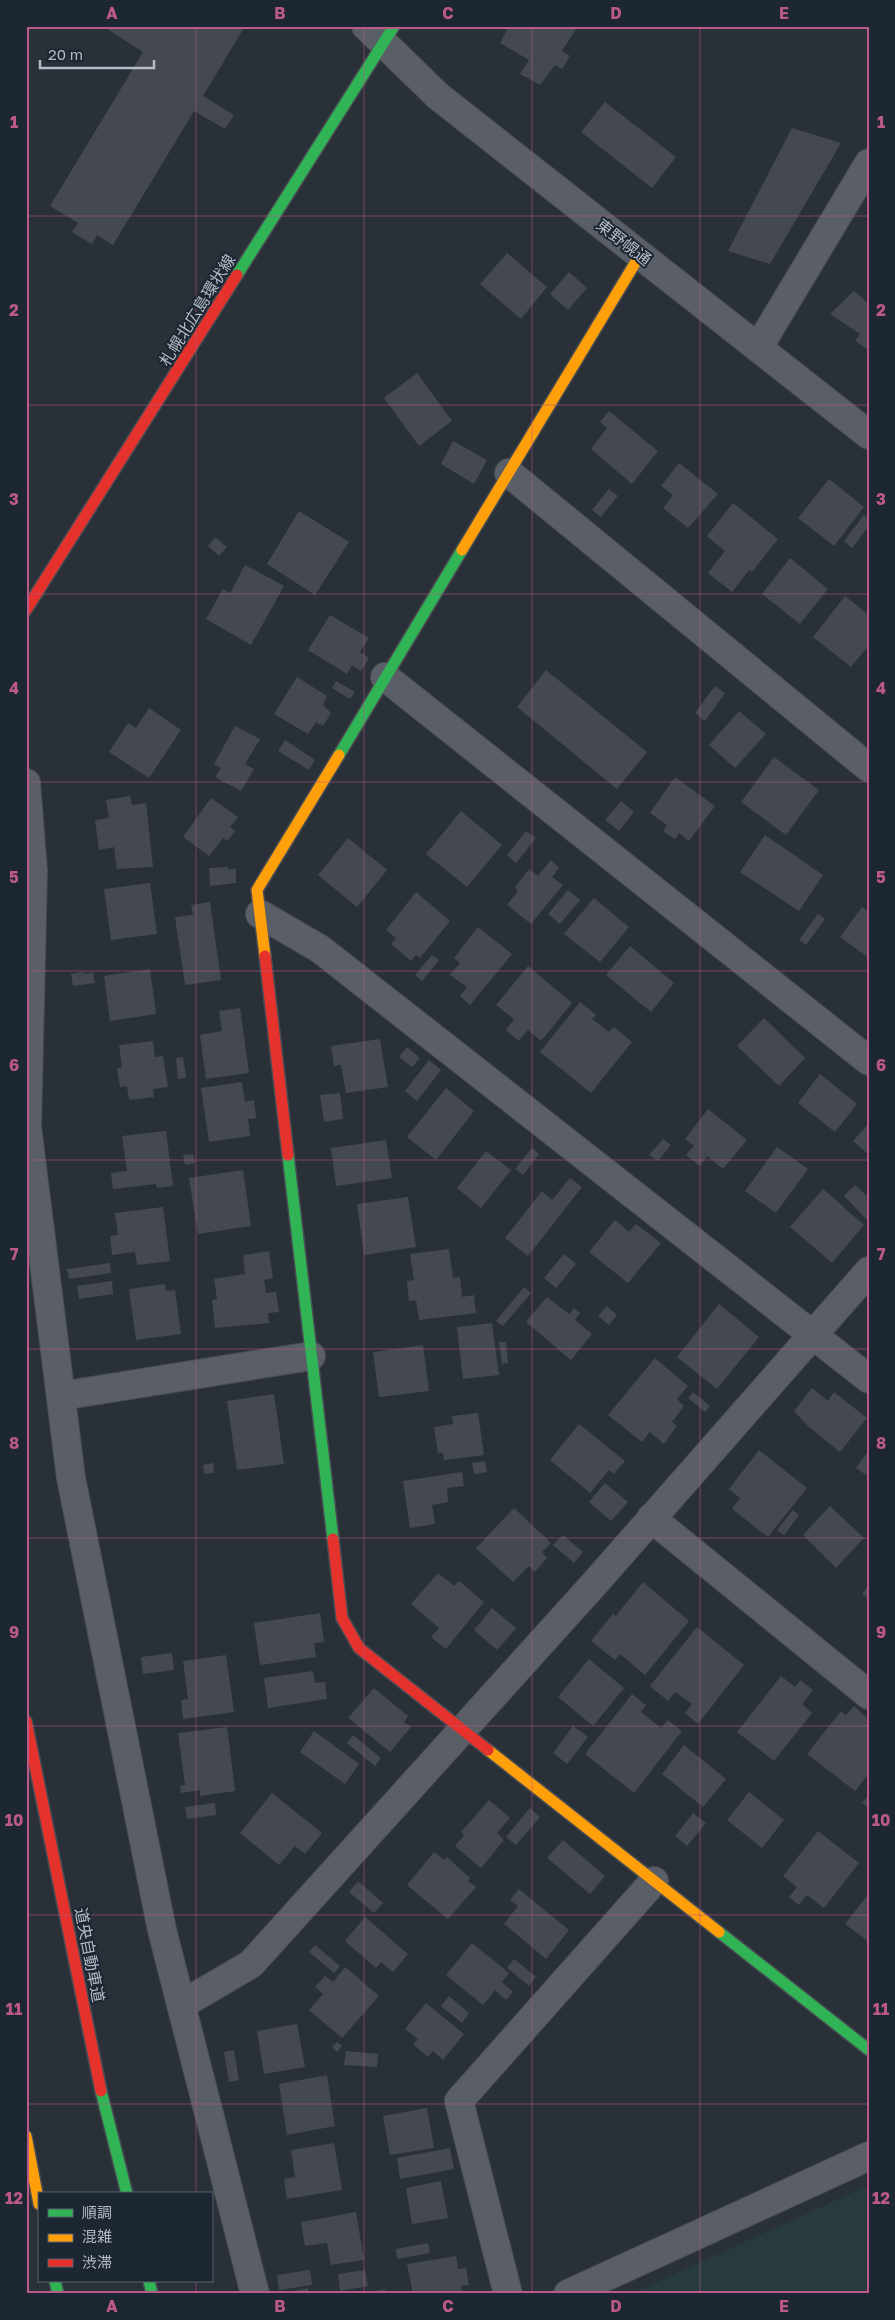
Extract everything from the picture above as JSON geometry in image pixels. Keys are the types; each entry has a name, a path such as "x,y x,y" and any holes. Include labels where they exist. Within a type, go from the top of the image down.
{"main road":[{"name":"札幌北広島環状線","path":"26,610 382,32"},
{"path":"640,255 257,890 342,1618 359,1648 869,2050"},
{"name":"道央自動車道","path":"26,1721 102,2096 126,2192"},
{"path":"26,2136 38,2199"}],"street":[{"name":"東野幌通","path":"382,32 438,96 869,435"},
{"path":"758,348 869,163"},
{"path":"509,473 869,768"},
{"path":"386,677 869,1061"},
{"path":"26,783 33,871 26,1127 73,1488 162,1930 255,2294"},
{"path":"260,914 320,949 869,1379"},
{"path":"181,2005 252,1964 869,1271"},
{"path":"60,1396 311,1356"},
{"path":"651,1518 869,1695"},
{"path":"508,2294 459,2101 654,1881"},
{"path":"568,2294 869,2156"}],"green space":[{"path":"869,2185 869,2294 631,2294"}],"building":[{"path":"108,26 245,26 203,96 234,115 225,129 194,111 113,245 97,235 92,244 72,232 78,223 50,206 143,52 107,29"},
{"path":"509,26 578,26 562,51 570,56 562,69 555,65 540,85 520,74 529,60 500,43"},
{"path":"605,102 676,157 652,188 581,132"},
{"path":"792,128 841,143 770,264 728,251"},
{"path":"507,253 547,287 521,319 480,284"},
{"path":"569,272 587,288 568,310 550,294"},
{"path":"854,291 869,304 869,350 855,341 860,334 830,314"},
{"path":"417,373 452,421 419,446 384,398"},
{"path":"609,411 658,451 632,484 591,449 607,428 600,422"},
{"path":"453,441 487,460 474,484 441,464"},
{"path":"679,463 718,494 688,528 663,508 673,495 661,486"},
{"path":"829,479 864,507 834,546 798,518"},
{"path":"609,489 618,496 601,517 592,510"},
{"path":"733,503 778,539 752,572 749,570 732,592 708,573 725,551 707,536"},
{"path":"299,511 349,542 315,595 267,564"},
{"path":"864,515 869,519 869,526 852,548 844,541"},
{"path":"215,537 227,547 219,556 208,546"},
{"path":"790,558 828,589 800,624 762,594"},
{"path":"245,565 284,586 251,645 206,619 223,589 230,593"},
{"path":"845,596 869,615 869,645 851,667 813,637"},
{"path":"330,615 369,638 360,652 369,658 361,671 352,665 347,674 308,650"},
{"path":"546,670 647,752 617,789 517,707"},
{"path":"297,677 327,696 323,705 331,713 323,726 316,722 308,734 274,714"},
{"path":"336,681 355,692 350,699 332,688"},
{"path":"715,686 725,693 705,721 695,713"},
{"path":"149,708 181,730 149,778 109,752 128,723 136,728"},
{"path":"739,711 766,734 735,768 709,745"},
{"path":"235,726 260,739 245,764 254,769 241,791 215,777 221,768 214,764"},
{"path":"285,740 315,760 309,770 278,751"},
{"path":"774,757 819,790 786,835 741,802"},
{"path":"675,777 715,806 689,841 679,833 675,839 663,831 667,825 650,813"},
{"path":"130,796 132,805 146,803 153,867 117,869 114,847 99,850 95,820 109,818 106,800"},
{"path":"211,798 238,817 230,827 235,831 228,841 223,838 209,856 183,837"},
{"path":"621,801 634,812 619,831 605,820"},
{"path":"461,811 502,845 467,887 426,854"},
{"path":"526,831 536,838 516,863 507,855"},
{"path":"765,835 823,875 799,911 740,872"},
{"path":"348,838 387,870 357,907 318,875"},
{"path":"551,860 559,868 552,877 563,885 531,924 507,905 518,891 515,887 529,869 538,876"},
{"path":"228,867 228,870 236,868 236,883 210,886 209,868"},
{"path":"150,883 157,934 111,940 104,889"},
{"path":"568,890 580,900 560,924 548,914"},
{"path":"416,892 450,921 420,958 416,955 411,961 391,944 396,938 386,930"},
{"path":"594,898 629,927 600,962 564,934"},
{"path":"210,902 221,980 185,985 175,917 193,915 191,905"},
{"path":"862,907 869,911 869,958 840,937"},
{"path":"818,914 825,919 806,945 799,940"},
{"path":"478,927 512,954 470,1005 460,996 467,987 450,975 460,963 454,958"},
{"path":"630,946 674,983 651,1012 606,975"},
{"path":"432,955 439,960 422,981 415,975"},
{"path":"528,966 572,1003 541,1041 528,1030 519,1041 506,1030 514,1019 496,1005"},
{"path":"150,969 156,1014 110,1021 104,976"},
{"path":"83,972 84,974 93,972 95,983 73,986 71,974"},
{"path":"580,1002 596,1015 592,1019 609,1032 614,1027 632,1042 591,1093 540,1052"},
{"path":"240,1008 249,1073 206,1079 200,1035 222,1031 219,1011"},
{"path":"764,1018 805,1058 779,1086 737,1046"},
{"path":"380,1039 388,1087 346,1093 341,1065 334,1066 331,1046"},
{"path":"153,1041 155,1057 163,1056 168,1087 153,1089 154,1097 129,1100 127,1086 120,1087 117,1068 122,1067 119,1045"},
{"path":"407,1047 420,1058 412,1067 399,1057"},
{"path":"183,1057 186,1078 178,1079 176,1058"},
{"path":"429,1060 441,1070 417,1101 405,1091"},
{"path":"820,1074 857,1104 835,1132 798,1103"},
{"path":"242,1082 245,1102 254,1100 256,1118 248,1119 250,1136 209,1142 201,1088"},
{"path":"446,1088 474,1111 436,1160 407,1137"},
{"path":"340,1093 343,1119 324,1122 320,1095"},
{"path":"708,1109 747,1140 723,1169 707,1156 700,1166 686,1155 694,1146 685,1139"},
{"path":"869,1123 869,1155 853,1141"},
{"path":"166,1131 173,1186 157,1188 156,1184 113,1189 111,1173 127,1171 122,1136"},
{"path":"663,1139 671,1145 658,1161 649,1155"},
{"path":"386,1140 392,1178 336,1186 331,1148"},
{"path":"777,1147 808,1169 776,1213 745,1191"},
{"path":"532,1148 539,1154 523,1175 515,1169"},
{"path":"486,1151 511,1170 481,1208 457,1188"},
{"path":"193,1154 195,1163 185,1165 183,1155"},
{"path":"243,1170 251,1226 198,1234 189,1178"},
{"path":"570,1178 582,1187 528,1256 505,1238 542,1191 552,1200"},
{"path":"855,1185 869,1198 869,1222 844,1196"},
{"path":"823,1189 864,1225 832,1263 790,1227"},
{"path":"408,1197 416,1247 364,1255 357,1204"},
{"path":"163,1207 170,1261 137,1265 135,1252 112,1255 110,1236 118,1235 115,1213"},
{"path":"615,1220 629,1232 636,1224 661,1243 628,1283 589,1252"},
{"path":"449,1249 453,1278 460,1277 462,1297 474,1295 476,1313 419,1320 416,1300 409,1301 407,1281 414,1280 410,1254"},
{"path":"269,1251 273,1278 264,1280 266,1293 276,1292 279,1312 268,1313 269,1323 215,1328 212,1300 217,1299 214,1279 245,1274 243,1255"},
{"path":"564,1254 576,1264 556,1288 544,1278"},
{"path":"110,1263 111,1273 69,1279 67,1269"},
{"path":"112,1281 113,1294 79,1299 77,1286"},
{"path":"165,1284 166,1291 175,1290 181,1334 136,1340 129,1289"},
{"path":"524,1287 531,1293 503,1326 496,1321"},
{"path":"547,1297 569,1314 574,1308 580,1313 575,1320 592,1334 571,1360 526,1322"},
{"path":"719,1304 759,1337 717,1389 677,1357"},
{"path":"607,1306 617,1315 609,1325 598,1316"},
{"path":"492,1323 499,1375 463,1379 457,1327"},
{"path":"499,1342 506,1342 508,1363 502,1364"},
{"path":"423,1345 429,1391 379,1397 373,1352"},
{"path":"655,1358 688,1386 677,1399 684,1406 672,1422 677,1426 664,1444 650,1432 642,1442 608,1415"},
{"path":"812,1388 828,1401 834,1392 867,1418 840,1452 808,1426 794,1411"},
{"path":"693,1392 710,1406 705,1412 688,1398"},
{"path":"274,1394 284,1464 237,1470 227,1401"},
{"path":"478,1413 484,1455 444,1460 443,1453 438,1453 434,1427 453,1424 452,1416"},
{"path":"579,1424 625,1461 614,1474 609,1470 590,1493 550,1460"},
{"path":"759,1450 807,1488 768,1537 732,1509 740,1498 729,1489"},
{"path":"869,1450 869,1477 856,1468"},
{"path":"485,1461 487,1472 474,1474 472,1463"},
{"path":"213,1463 214,1473 204,1474 203,1465"},
{"path":"462,1472 464,1486 447,1488 448,1502 432,1505 435,1524 410,1528 403,1481"},
{"path":"605,1483 628,1502 611,1521 589,1502"},
{"path":"830,1506 864,1538 836,1568 803,1535"},
{"path":"514,1508 551,1543 542,1552 547,1558 535,1572 529,1566 513,1582 476,1548"},
{"path":"793,1510 799,1515 784,1535 777,1530"},
{"path":"563,1535 583,1552 574,1563 553,1545"},
{"path":"438,1573 454,1586 459,1581 484,1602 446,1649 431,1637 439,1628 411,1604"},
{"path":"643,1582 689,1621 645,1675 620,1654 615,1660 591,1641 613,1614 616,1616"},
{"path":"869,1584 869,1599 862,1594"},
{"path":"492,1608 516,1628 497,1650 474,1630"},
{"path":"320,1613 324,1642 314,1643 316,1657 260,1665 254,1623"},
{"path":"697,1627 744,1665 698,1724 685,1713 692,1704 675,1692 668,1701 650,1686"},
{"path":"172,1653 174,1670 143,1674 141,1657"},
{"path":"226,1655 234,1712 183,1719 181,1700 188,1699 183,1661"},
{"path":"589,1659 624,1688 593,1726 558,1697"},
{"path":"313,1671 315,1683 325,1682 327,1699 268,1708 264,1678"},
{"path":"781,1676 795,1687 800,1680 813,1690 802,1704 812,1713 774,1761 737,1732"},
{"path":"374,1688 408,1716 404,1722 411,1727 390,1752 348,1718"},
{"path":"632,1694 646,1705 641,1712 661,1728 668,1720 682,1731 634,1793 585,1754"},
{"path":"854,1706 869,1720 869,1773 855,1791 807,1754 841,1711 846,1715"},
{"path":"573,1726 588,1737 567,1764 553,1753"},
{"path":"227,1727 235,1791 200,1796 200,1790 181,1793 180,1786 185,1785 178,1733"},
{"path":"314,1731 359,1764 345,1784 300,1752"},
{"path":"353,1735 381,1758 375,1766 347,1743"},
{"path":"684,1745 726,1779 703,1807 662,1774"},
{"path":"749,1792 784,1820 762,1848 727,1820"},
{"path":"272,1793 322,1833 305,1854 295,1846 279,1865 240,1833"},
{"path":"869,1795 869,1808 862,1803"},
{"path":"489,1800 510,1818 497,1833 504,1840 481,1868 455,1846 464,1835 461,1832"},
{"path":"215,1803 216,1815 187,1819 185,1807"},
{"path":"530,1808 540,1817 516,1845 506,1837"},
{"path":"693,1813 706,1823 687,1846 675,1836"},
{"path":"818,1831 859,1863 824,1908 807,1895 799,1905 789,1897 797,1887 783,1876"},
{"path":"563,1840 605,1876 590,1894 547,1858"},
{"path":"434,1852 444,1860 447,1857 470,1878 468,1881 476,1887 448,1919 407,1885"},
{"path":"358,1881 383,1903 374,1913 349,1892"},
{"path":"519,1889 569,1930 546,1959 504,1924 518,1906 510,1900"},
{"path":"869,1893 869,1942 845,1924"},
{"path":"365,1917 408,1954 393,1972 381,1962 376,1968 345,1941"},
{"path":"472,1943 509,1973 502,1982 513,1992 506,2000 495,1990 483,2005 446,1975"},
{"path":"315,1945 340,1966 334,1973 309,1952"},
{"path":"514,1959 536,1977 529,1986 507,1968"},
{"path":"345,1967 379,1996 342,2038 309,2010 323,1994 315,1987 325,1976 333,1982"},
{"path":"449,1996 469,2013 462,2023 441,2006"},
{"path":"426,2003 464,2034 443,2060 433,2051 428,2057 413,2044 418,2039 405,2029"},
{"path":"297,2024 305,2067 264,2074 257,2031"},
{"path":"337,2042 342,2046 337,2052 332,2047"},
{"path":"234,2050 239,2080 229,2082 224,2052"},
{"path":"346,2051 378,2054 377,2067 344,2065"},
{"path":"327,2075 335,2126 287,2135 279,2084"},
{"path":"427,2108 434,2148 390,2155 383,2116"},
{"path":"334,2143 342,2190 287,2199 284,2179 295,2177 291,2150"},
{"path":"450,2148 454,2169 400,2179 397,2158"},
{"path":"441,2181 448,2218 412,2224 406,2188"},
{"path":"356,2212 364,2260 331,2265 327,2243 305,2246 301,2222"},
{"path":"428,2243 430,2253 397,2259 396,2249"},
{"path":"456,2256 458,2269 466,2268 469,2285 461,2286 462,2294 413,2294 407,2264"},
{"path":"310,2270 312,2285 279,2290 277,2275"},
{"path":"365,2270 368,2286 340,2291 338,2274"},
{"path":"308,2288 309,2294 284,2294 284,2293"},
{"path":"385,2289 386,2294 362,2294 362,2293"}],"traffic: fast":[{"path":"237,275 394,26"},
{"path":"339,755 462,550"},
{"path":"288,1155 333,1539"},
{"path":"719,1932 869,2050"},
{"path":"101,2091 126,2192"},
{"path":"55,2282 58,2294"},
{"path":"149,2282 152,2294"}],"traffic: slow":[{"path":"462,550 640,255"},
{"path":"265,956 257,890 339,755"},
{"path":"488,1750 719,1932"},
{"path":"26,2136 38,2199"}],"traffic: jam":[{"path":"26,610 237,275"},
{"path":"265,956 288,1155"},
{"path":"333,1539 342,1618 359,1648 488,1750"},
{"path":"26,1721 101,2091"}]}
